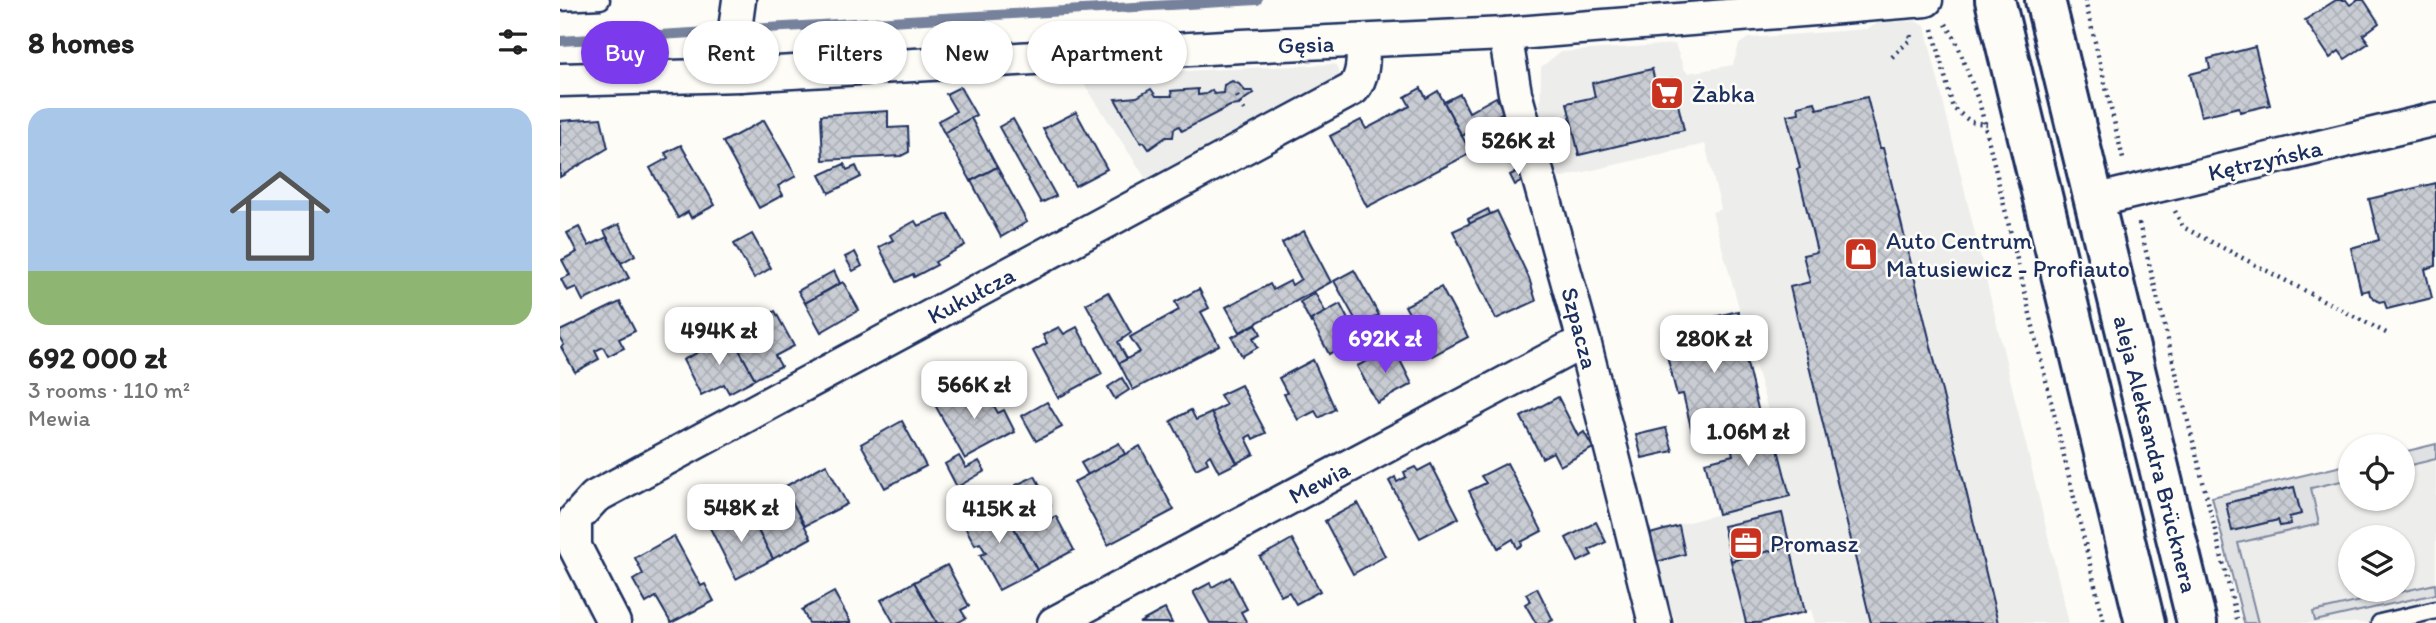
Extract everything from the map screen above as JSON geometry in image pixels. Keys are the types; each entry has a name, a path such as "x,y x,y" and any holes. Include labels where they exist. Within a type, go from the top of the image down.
{"main road":[{"name":"aleja Aleksandra Brücknera","path":"1995,0 2145,623"},
{"name":"aleja Aleksandra Brücknera","path":"2045,0 2197,623"}],"street":[{"path":"736,21 739,0"},
{"name":"Gęsia","path":"779,73 1933,11"},
{"name":"Szpacza","path":"1505,34 1515,93 1584,341 1655,623"},
{"name":"Kukułcza","path":"614,623 575,547 575,519 595,497 1353,89 1361,74 1363,42"},
{"name":"Gęsia","path":"560,80 683,77"},
{"name":"Kętrzyńska","path":"2094,201 2436,119"},
{"name":"Mewia","path":"1054,623 1584,341"}],"lane":[{"path":"560,2 601,0"},
{"path":"2380,623 2436,610"}],"path":[{"path":"2085,0 2238,623"},
{"path":"1933,11 1953,108 1971,122 1984,125"},
{"path":"1933,11 1955,38 1980,105 2104,623"},
{"path":"1892,57 1911,39 1910,29"},
{"path":"2166,184 2183,227 2388,334"}],"shaded area":[{"path":"1915,21 1925,26 2069,623 1815,623 1811,610 1759,623 1676,623 1673,614 1665,606 1647,533 1790,495 1712,212 1721,209 1705,144 1554,179 1540,124 1541,67 1560,52 1675,44 1688,73 1733,65 1739,44 1748,38 1867,29 1878,23"},
{"path":"1335,64 1340,75 1146,179 1084,84 1187,84 1187,71"},
{"path":"2436,444 2436,623 2244,623 2212,497 2338,467 2338,511 2415,511 2415,449"},
{"path":"2436,444 2436,459 2415,464 2415,449"},
{"path":"2338,467 2338,482 2311,488 2319,524 2238,543 2258,623 2244,623 2212,497","holes":["2294,487 2301,514 2289,517 2291,524 2280,526 2278,520 2233,530 2226,503"]},
{"path":"2435,584 2436,594 2415,599 2415,589"},
{"path":"2357,602 2400,602 2315,621 2313,612"}],"building":[{"path":"2336,0 2346,0 2350,5 2357,0 2364,0 2379,23 2363,35 2369,43 2345,59 2339,51 2330,58 2305,20"},
{"path":"2255,47 2270,105 2240,112 2239,107 2201,116 2190,74 2210,69 2208,59"},
{"path":"1652,69 1655,82 1672,78 1684,130 1579,155 1567,103 1595,97 1592,83"},
{"path":"1232,81 1245,91 1254,93 1239,105 1230,106 1182,131 1179,126 1174,129 1173,137 1166,137 1149,149 1144,142 1141,143 1115,99 1137,97 1151,89 1156,96 1172,96 1171,91 1198,89 1198,95 1212,90 1214,94 1223,93 1224,85"},
{"path":"960,87 976,115 944,133 938,121 956,111 946,94"},
{"path":"1421,88 1426,98 1438,91 1471,153 1367,207 1330,136 1361,120 1366,129 1410,106 1405,97"},
{"path":"1460,94 1469,112 1496,97 1504,112 1462,136 1444,102"},
{"path":"1867,97 1880,148 1883,148 1998,623 1871,623 1790,287 1810,282 1803,255 1817,252 1787,115 1799,113 1798,106 1815,102 1817,109"},
{"path":"888,111 888,128 908,127 909,152 901,156 823,160 821,115"},
{"path":"1505,111 1509,124 1496,132 1490,120"},
{"path":"1076,112 1107,169 1075,186 1043,129"},
{"path":"601,118 608,148 560,177 560,121"},
{"path":"971,118 997,167 971,181 944,133"},
{"path":"1013,119 1056,196 1041,203 999,127"},
{"path":"764,120 796,176 778,186 783,195 759,208 723,142"},
{"path":"681,145 715,205 691,218 688,212 678,218 650,168 668,158 665,153"},
{"path":"844,164 847,170 856,166 861,177 829,193 820,175"},
{"path":"997,167 1027,222 1001,237 971,181"},
{"path":"1522,169 1525,180 1515,185 1510,175"},
{"path":"2436,183 2436,266 2425,269 2432,298 2387,309 2384,301 2379,302 2370,295 2369,290 2361,292 2351,248 2379,240 2369,199"},
{"path":"1488,209 1491,216 1471,226 1468,219"},
{"path":"1497,211 1529,278 1536,301 1496,319 1453,231"},
{"path":"948,214 965,245 935,262 937,265 897,282 879,247 893,240 890,235 915,221 918,226"},
{"path":"619,224 635,255 621,263 604,231"},
{"path":"579,227 589,246 607,237 629,278 583,301 576,287 567,291 561,279 570,275 562,260 577,252 567,233"},
{"path":"1304,231 1331,282 1240,332 1226,307 1270,284 1273,290 1290,281 1292,285 1301,279 1282,243"},
{"path":"752,234 771,268 754,278 734,244"},
{"path":"855,252 862,266 853,271 845,257"},
{"path":"1354,270 1379,315 1359,326 1334,281"},
{"path":"834,271 840,283 805,303 798,291"},
{"path":"843,282 859,310 821,332 805,303"},
{"path":"1441,287 1468,337 1432,356 1405,306"},
{"path":"1199,289 1209,308 1201,312 1219,345 1133,390 1119,363 1140,352 1130,337 1179,310 1175,302"},
{"path":"1108,292 1131,333 1118,342 1127,359 1119,363 1086,304"},
{"path":"1315,293 1327,315 1311,323 1300,302"},
{"path":"620,302 635,331 619,339 624,348 608,356 603,347 595,351 599,359 575,372 561,347 564,345 560,331"},
{"path":"1340,304 1357,337 1329,354 1311,320"},
{"path":"775,311 794,346 775,356 781,366 755,379 731,335 735,333 734,326 743,321 748,326"},
{"path":"1738,311 1745,334 1740,335 1760,417 1693,436 1683,394 1677,395 1664,344 1695,336 1692,327 1712,322 1714,331 1718,330 1714,317"},
{"path":"1256,324 1261,334 1253,338 1258,347 1242,356 1232,337"},
{"path":"1059,327 1064,334 1077,327 1102,374 1058,398 1033,351 1047,343 1043,335"},
{"path":"731,335 755,379 729,393 724,384 701,395 683,360"},
{"path":"1394,348 1412,384 1377,403 1357,366"},
{"path":"1313,360 1335,409 1319,418 1315,411 1298,420 1279,378"},
{"path":"1122,378 1129,390 1115,399 1108,387"},
{"path":"982,385 998,413 1004,410 1015,432 965,459 935,405 968,387 970,391"},
{"path":"1241,385 1266,433 1253,439 1251,435 1246,438 1254,454 1237,463 1211,413 1226,405 1220,395"},
{"path":"1558,397 1578,436 1584,432 1593,448 1560,466 1553,452 1542,458 1521,417"},
{"path":"1047,402 1062,427 1036,441 1022,416"},
{"path":"1191,410 1196,420 1211,413 1237,463 1219,472 1210,455 1206,458 1208,463 1196,469 1171,421"},
{"path":"1769,414 1790,496 1718,514 1705,462 1733,455 1726,425"},
{"path":"902,421 926,466 885,488 861,444"},
{"path":"1666,428 1673,451 1642,458 1636,435"},
{"path":"1119,443 1125,454 1088,475 1081,463"},
{"path":"1140,446 1174,510 1108,545 1074,482"},
{"path":"959,456 966,468 979,461 985,471 957,487 945,464"},
{"path":"1507,463 1542,531 1521,542 1522,545 1517,548 1513,539 1498,548 1469,491 1486,483 1481,476"},
{"path":"826,464 847,504 805,526 784,487"},
{"path":"1431,464 1459,518 1420,538 1389,481 1395,477 1397,482 1406,477 1404,472 1415,467 1418,471"},
{"path":"1035,476 1051,506 1045,510 1050,519 1056,516 1074,550 1037,570 996,495 999,494 1003,502 1020,494 1016,485"},
{"path":"784,487 811,538 773,559 746,508"},
{"path":"2294,487 2301,514 2289,517 2291,524 2280,526 2278,520 2232,531 2226,503"},
{"path":"996,495 1037,570 999,590 980,555 986,553 980,543 975,545 959,516 978,506 982,514 999,505 994,497"},
{"path":"1358,503 1385,556 1353,574 1325,521"},
{"path":"746,508 773,559 736,579 710,528"},
{"path":"1782,513 1790,546 1731,561 1723,526"},
{"path":"1596,522 1606,542 1589,550 1592,555 1578,562 1566,538"},
{"path":"1679,526 1685,554 1656,562 1650,534"},
{"path":"674,536 701,586 705,584 714,601 671,623 656,597 646,603 633,580 643,574 635,558"},
{"path":"1292,539 1320,591 1296,604 1289,592 1281,596 1260,557"},
{"path":"1790,546 1805,612 1759,623 1746,623 1731,561"},
{"path":"947,565 969,606 961,610 966,618 957,623 937,623 914,582"},
{"path":"1230,577 1247,609 1241,612 1247,623 1210,623 1193,592 1210,583 1212,587"},
{"path":"914,582 937,623 894,623 881,600"},
{"path":"1537,588 1553,620 1547,623 1536,623 1525,604 1530,601 1526,594"},
{"path":"834,592 851,623 809,623 802,610"},
{"path":"1165,609 1172,623 1139,623 1159,612"}],"waterway":[{"path":"779,27 1257,0"},
{"path":"560,41 683,34"}],"place":[{"name":"Żabka","path":"1667,93"},
{"name":"Auto Centrum Matusiewicz - Profiauto","path":"1861,254"},
{"name":"Promasz","path":"1746,543"}]}
